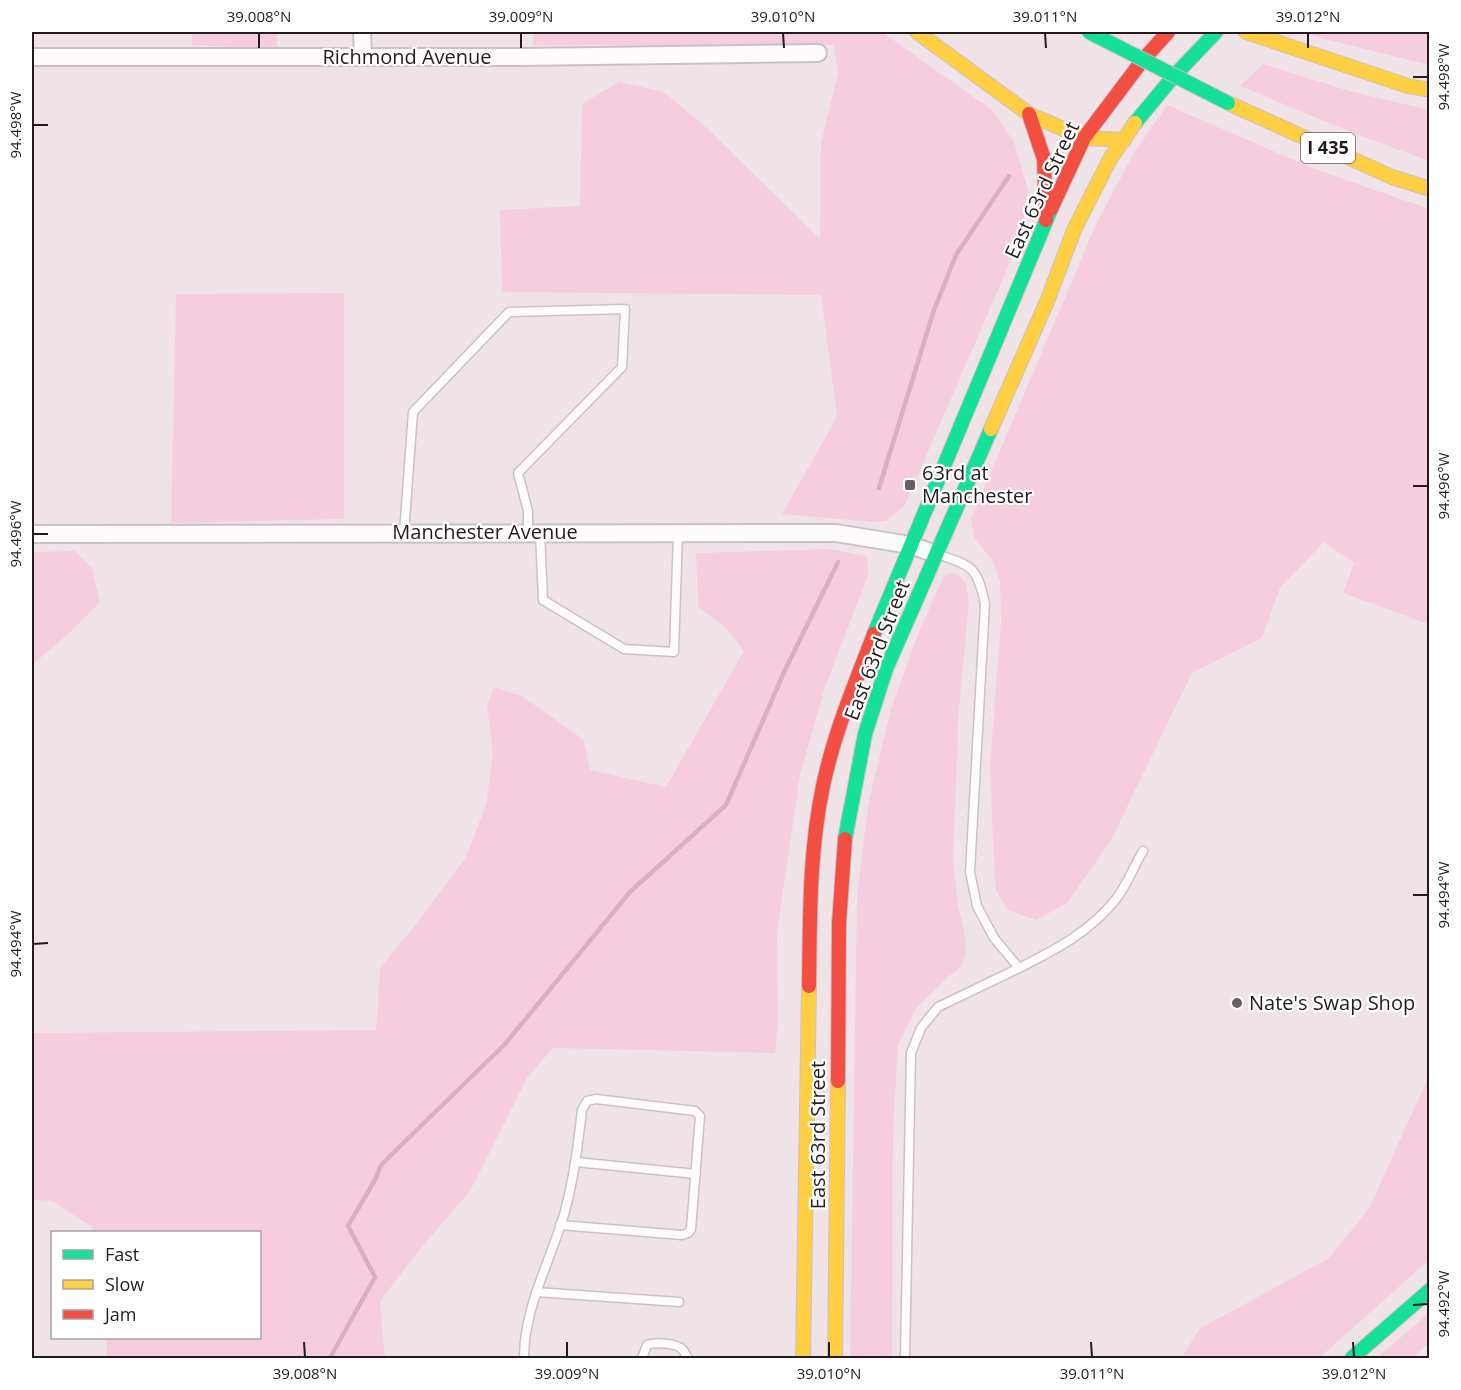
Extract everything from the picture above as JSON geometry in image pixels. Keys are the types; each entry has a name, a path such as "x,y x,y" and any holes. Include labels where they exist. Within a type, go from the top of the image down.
{"main road":[{"path":"917,32 1029,114 1084,138 1124,140"},
{"name":"I 435","path":"1089,32 1228,103 1392,177 1430,189"},
{"name":"East 63rd Street","path":"802,1359 810,899 814,842 823,785 841,718 910,544 1046,220 1084,138 1142,61 1168,32"},
{"name":"East 63rd Street","path":"835,1359 839,923 843,856 865,735 886,669 1048,299 1074,230 1110,159 1144,111 1216,32"},
{"path":"1246,32 1408,86 1430,90"},
{"path":"1029,114 1044,159 1046,220"},
{"path":"1352,1359 1430,1290"}],"street":[{"path":"362,32 363,57"},
{"name":"Richmond Avenue","path":"32,57 520,57 818,53"},
{"name":"Manchester Avenue","path":"32,534 836,533 910,544 936,554"}],"lane":[{"path":"404,533 412,412 509,312 625,309 622,367 518,473 534,532 543,600 624,649 674,652 678,532"},
{"path":"936,554 966,564 980,580 985,604 970,872 977,906 994,938 1019,968"},
{"path":"905,1359 911,1053 921,1028 938,1007 1062,947 1095,922 1117,898 1143,851"},
{"path":"524,1359 524,1343 531,1307 572,1185 582,1110 587,1101 596,1099 696,1111 700,1116 700,1127 691,1229 688,1233 682,1235 560,1225"},
{"path":"576,1162 696,1174"},
{"path":"536,1292 679,1302"},
{"path":"642,1359 646,1345 652,1343 678,1347 683,1350 688,1359"}],"shaded area":[{"path":"192,32 277,32 277,49 192,45"},
{"path":"534,32 882,32 992,110 1014,142 1028,190 1021,237 905,505 886,521 873,522 782,514 837,417 821,295 502,292 500,210 580,206 582,104 619,82 664,92 708,129 820,239 821,143 838,73 834,45 533,45"},
{"path":"1298,32 1429,32 1429,65"},
{"path":"1263,64 1349,91 1429,110 1429,161 1351,132 1240,86"},
{"path":"1167,105 1315,169 1429,209 1429,624 1343,593 1354,563 1324,542 1280,588 1262,638 1192,673 1111,840 1068,902 1037,920 1008,910 996,890 990,764 1001,620 1000,581 992,560 974,537 971,519 1097,222 1134,153"},
{"path":"344,293 344,519 171,523 176,294"},
{"path":"830,549 867,556 868,576 825,687 800,775 777,934 778,1025 775,1053 553,1048 527,1078 470,1191 421,1248 380,1301 385,1358 107,1358 107,1339 261,1339 261,1231 93,1231 92,1227 52,1201 32,1200 32,1033 376,1030 380,968 465,859 486,805 493,754 487,705 494,687 522,696 584,740 590,770 666,787 744,651 726,628 698,607 696,553"},
{"path":"75,551 92,568 100,602 32,665 32,552"},
{"path":"952,572 960,576 966,584 969,603 959,709 953,860 966,952 961,967 917,1007 898,1045 893,1133 892,1358 850,1358 857,896 868,805 890,712 918,634 944,576"},
{"path":"1429,1075 1429,1260 1319,1358 1182,1358 1199,1329 1329,1258 1370,1207"},
{"path":"1429,1313 1429,1343 1412,1358 1377,1358"}],"waterway":[{"path":"879,488 934,310 956,255 1009,176"},
{"path":"330,1358 375,1277 348,1226 381,1165 505,1044 630,892 726,805 785,670 838,562"}],"traffic: fast":[{"path":"1089,32 1228,103"},
{"path":"1135,123 1173,77 1216,32"},
{"path":"874,634 1051,209"},
{"path":"845,839 865,734 886,669 991,429"},
{"path":"1352,1358 1430,1290"}],"traffic: slow":[{"path":"917,32 1029,114 1084,138 1124,140"},
{"path":"1246,32 1408,86 1430,90"},
{"path":"1228,103 1392,177 1430,189"},
{"path":"991,429 1048,299 1074,230 1110,159 1135,123"},
{"path":"803,1358 809,986"},
{"path":"835,1358 838,1081"}],"traffic: jam":[{"path":"1051,209 1084,138 1142,61 1168,32"},
{"path":"1029,114 1044,159 1046,220"},
{"path":"809,986 811,886 818,811 833,747 874,634"},
{"path":"838,1081 839,923 845,839"}],"place":[{"name":"63rd at Manchester","path":"910,485"},
{"name":"Nate's Swap Shop","path":"1237,1003"}]}
